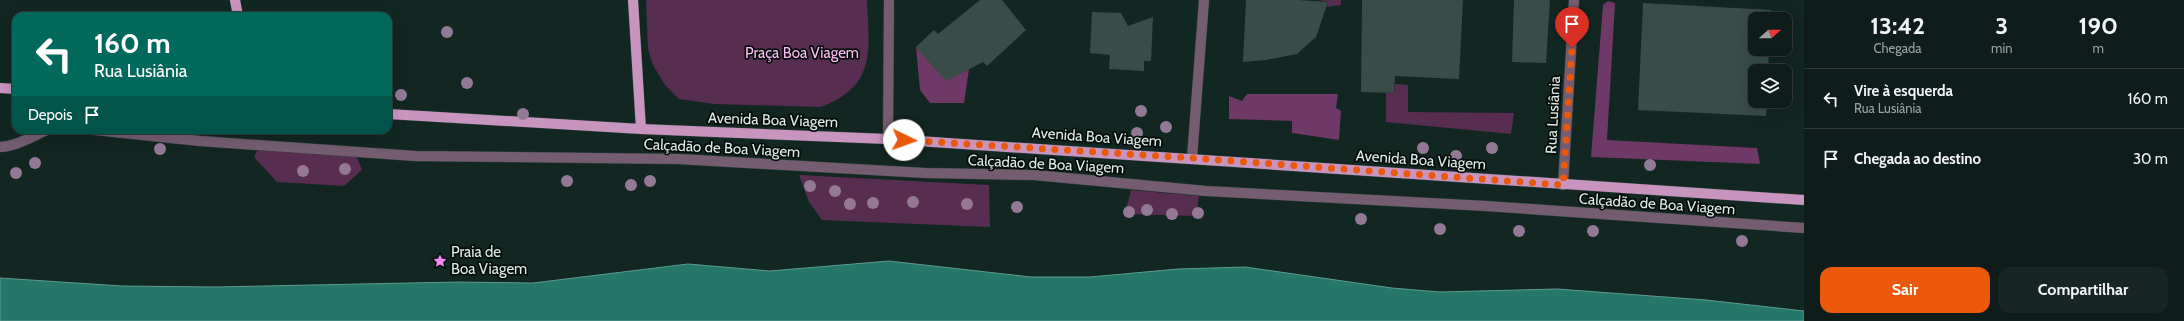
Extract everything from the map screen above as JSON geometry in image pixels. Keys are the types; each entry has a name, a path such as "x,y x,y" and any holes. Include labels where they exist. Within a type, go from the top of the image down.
{"main road":[{"path":"235,0 237,12"},
{"path":"633,0 641,129"},
{"path":"0,88 12,89"},
{"name":"Avenida Boa Viagem","path":"392,114 641,129 888,139 1192,158 1563,185 1804,200"}],"street":[{"path":"888,139 889,0"},
{"path":"1192,158 1204,0"},
{"name":"Rua Lusiânia","path":"1563,185 1574,0"},
{"path":"0,147 10,146 38,134"},
{"name":"Calçadão de Boa Viagem","path":"133,134 200,141 414,156 678,159 925,173 1034,175 1206,190 1486,206 1804,228"}],"green space":[{"name":"Praça Boa Viagem","path":"646,0 867,0 869,35 866,64 861,77 852,88 839,98 821,107 714,104 679,99 665,85 653,65 648,49"},
{"path":"1318,0 1341,0 1341,5 1327,7 1328,2"},
{"path":"1395,84 1408,85 1408,112 1514,113 1511,134 1386,122 1386,93 1394,93"},
{"path":"259,147 356,155 362,170 344,186 277,182 254,157"},
{"path":"799,175 989,185 990,227 822,220 809,202"},
{"path":"1131,190 1199,196 1196,216 1125,214"}],"shaded area":[{"path":"1608,1 1615,3 1607,140 1757,148 1760,164 1591,157 1603,5"},
{"path":"916,47 946,80 969,69 964,103 930,103 920,90"},
{"path":"1247,94 1338,94 1336,108 1341,111 1339,140 1292,133 1292,121 1229,119 1229,96 1242,101"},
{"path":"889,261 1031,277 1090,277 1178,269 1245,267 1392,288 1440,292 1557,289 1706,300 1804,311 1804,321 0,321 0,278 122,286 215,287 458,282 533,283 688,264 770,271"}],"building":[{"path":"980,0 1002,0 1026,30 987,66 983,62 946,81 916,47 934,30 938,34"},
{"path":"1246,0 1298,0 1328,2 1316,37 1297,54 1266,60 1243,62"},
{"path":"1362,0 1463,0 1459,79 1395,76 1394,93 1361,92"},
{"path":"1514,0 1550,0 1546,63 1512,62"},
{"path":"1643,3 1771,10 1771,12 1748,12 1748,56 1769,56 1768,64 1748,64 1748,108 1767,108 1766,116 1638,110"},
{"path":"1092,12 1121,13 1128,26 1153,17 1151,61 1144,61 1144,71 1109,69 1110,55 1090,53"}],"place":[{"name":"Praia de Boa Viagem","path":"440,261"}],"route":[{"path":"904,140 1192,158 1563,185 1572,48"}]}
